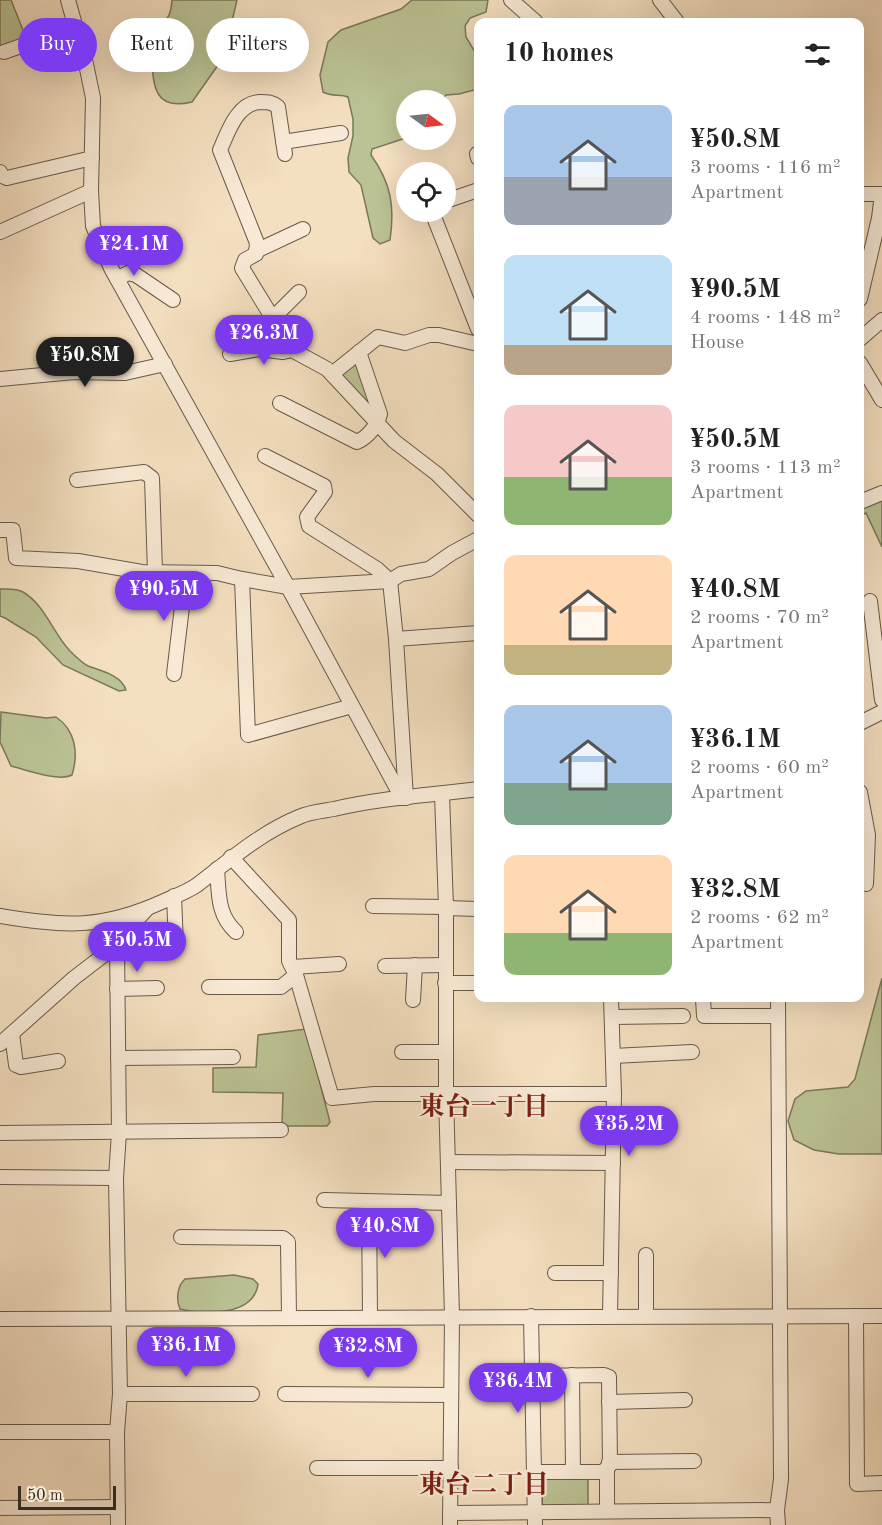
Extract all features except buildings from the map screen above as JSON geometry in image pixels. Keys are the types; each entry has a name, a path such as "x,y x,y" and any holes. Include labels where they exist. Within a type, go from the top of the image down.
{"street":[{"path":"68,0 73,18"},
{"path":"511,0 532,18"},
{"path":"660,0 674,18"},
{"path":"4,52 18,47"},
{"path":"86,72 93,98 91,191 93,226 117,279 404,798"},
{"path":"341,133 284,148 278,107 269,102 254,102 244,106 229,129 220,150 257,243 256,254 245,260 242,268 292,350 327,369 394,441 437,474 474,511"},
{"path":"0,172 7,178 92,158"},
{"path":"0,232 91,191"},
{"path":"456,198 474,191"},
{"path":"864,194 882,194 879,218 864,282"},
{"path":"436,222 474,318"},
{"path":"256,251 303,229"},
{"path":"117,279 128,273 136,275 173,300"},
{"path":"273,318 299,292"},
{"path":"864,335 878,323"},
{"path":"332,374 378,337 405,343 429,335 439,335 474,343"},
{"path":"230,354 259,350 283,352 292,350"},
{"path":"280,403 357,442 362,440 378,423 380,414 358,352"},
{"path":"0,379 74,372 125,374 165,364"},
{"path":"864,370 882,399"},
{"path":"265,456 324,486 325,492 307,518 309,526 377,568 390,581 396,639 404,798"},
{"path":"77,480 144,472 152,478 155,572"},
{"path":"864,500 882,493"},
{"path":"0,530 13,530 16,558 78,561 142,572 217,573 288,587 390,581 401,574 429,569 474,541"},
{"path":"174,674 186,573"},
{"path":"242,579 248,735 352,706"},
{"path":"870,601 882,700"},
{"path":"396,639 474,633"},
{"path":"864,721 882,712"},
{"path":"0,916 44,923 97,923 147,909 195,887 231,857 270,831 301,816 347,806 474,790"},
{"path":"442,794 446,908 445,1052 452,1316 450,1519 586,1518 608,1511 777,1510"},
{"path":"864,814 868,835 866,884"},
{"path":"231,857 289,920 289,961 332,1098 374,1094 614,1094"},
{"path":"217,869 222,913 226,923 236,932"},
{"path":"174,896 176,945"},
{"path":"374,906 474,909"},
{"path":"0,1044 74,978 117,945 147,909"},
{"path":"117,945 119,1132 116,1178 120,1318 120,1394 117,1432 118,1525"},
{"path":"209,987 281,987 294,971 339,964"},
{"path":"385,966 445,964"},
{"path":"413,1000 415,965"},
{"path":"446,983 474,983"},
{"path":"117,989 157,988"},
{"path":"610,1316 614,1162 611,1002"},
{"path":"703,1002 704,1016 778,1016"},
{"path":"778,1002 781,1479 777,1510 778,1525"},
{"path":"612,1017 682,1016"},
{"path":"12,1034 16,1065 21,1067 58,1061"},
{"path":"402,1052 445,1052"},
{"path":"613,1056 692,1052"},
{"path":"118,1058 233,1057"},
{"path":"0,1133 281,1130"},
{"path":"448,1162 614,1162"},
{"path":"0,1177 116,1178"},
{"path":"324,1200 449,1203"},
{"path":"369,1202 370,1317"},
{"path":"181,1237 283,1238 288,1242 289,1317"},
{"path":"646,1255 646,1316"},
{"path":"555,1273 611,1272"},
{"path":"531,1316 535,1519"},
{"path":"856,1316 857,1484 882,1483"},
{"path":"0,1318 882,1316"},
{"path":"572,1375 573,1472"},
{"path":"532,1376 604,1375 609,1377 608,1511"},
{"path":"120,1394 252,1394"},
{"path":"285,1394 451,1395"},
{"path":"609,1402 685,1400"},
{"path":"0,1432 117,1432"},
{"path":"608,1465 694,1461"},
{"path":"534,1472 603,1472 608,1465"},
{"path":"317,1468 451,1468"},
{"path":"0,1508 118,1507"}],"green space":[{"path":"0,0 11,0 18,18 18,44 0,51"},
{"path":"172,0 237,0 233,18 206,18 206,72 213,72 192,102 170,103 163,100 155,87 152,72 194,72 194,18 167,18"},
{"path":"412,0 488,0 486,12 470,18 465,26 466,37 474,50 474,90 456,94 456,90 396,90 396,141 372,149 371,155 383,175 390,195 392,216 390,240 380,244 373,238 361,185 349,172 348,158 353,136 353,119 348,97 323,92 320,75 328,42 341,30 401,9"},
{"path":"356,359 373,403 365,407 339,378 341,372"},
{"path":"882,497 882,547 866,513 864,514 864,504"},
{"path":"0,589 18,590 31,598 74,655 88,666 115,677 126,690 119,691 63,665 36,637 0,616"},
{"path":"1,712 46,718 56,717 62,722 68,728 74,742 75,758 72,775 51,776 11,766 0,742"},
{"path":"882,978 882,1154 839,1154 814,1150 794,1140 788,1121 795,1099 806,1091 848,1087 855,1079"},
{"path":"306,1029 330,1122 327,1126 282,1126 283,1093 213,1092 213,1068 256,1067 258,1035"},
{"path":"234,1275 253,1279 258,1284 255,1295 248,1302 227,1311 202,1312 180,1309 178,1293 185,1279"},
{"path":"543,1476 588,1476 588,1509 542,1508"}],"district":[{"name":"東台一丁目","path":"484,1108"},
{"name":"東台二丁目","path":"484,1486"}]}
